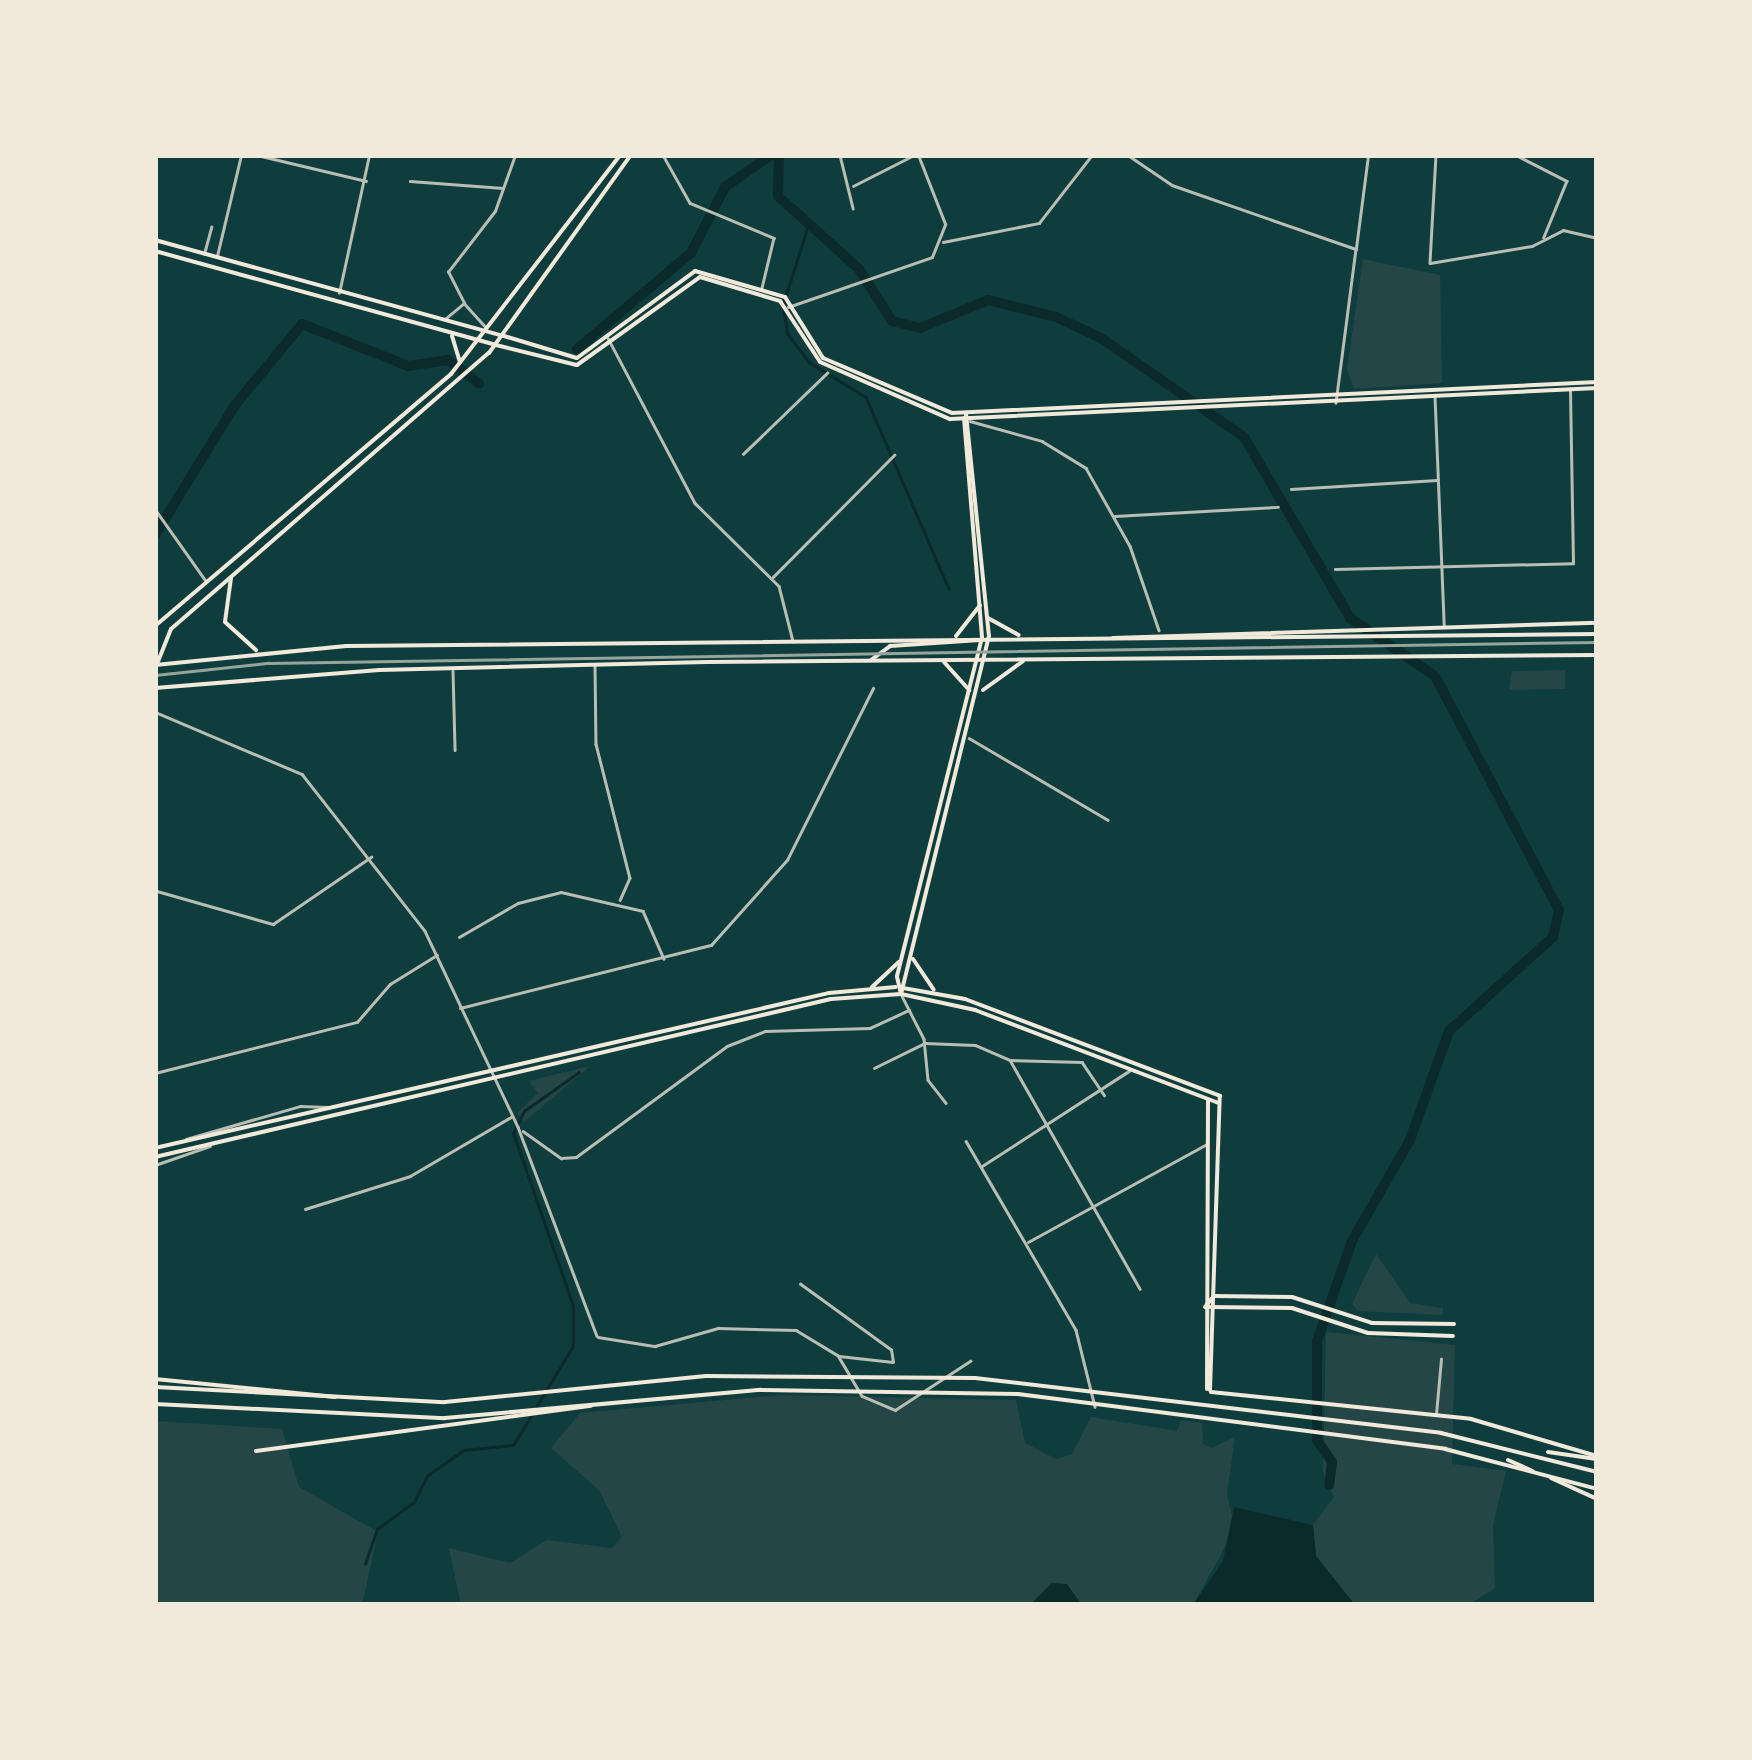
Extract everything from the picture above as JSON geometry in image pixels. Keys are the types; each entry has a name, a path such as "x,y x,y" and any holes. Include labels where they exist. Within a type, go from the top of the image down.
{"main road":[{"path":"156,622 457,367 490,331 620,155"},
{"path":"631,155 503,336 474,368 168,632 155,666 261,651 981,638"},
{"path":"155,240 340,294 490,331 566,360 610,340"},
{"path":"157,253 413,327 496,344 568,366 610,340 690,272 780,298 789,304 808,342 830,362 923,406 966,418 1196,410 1597,385"},
{"path":"413,327 416,314"},
{"path":"448,334 463,358"},
{"path":"1435,394 1597,385"},
{"path":"966,418 1187,403 1336,400"},
{"path":"901,994 896,987 901,958 970,695 981,638 966,418"},
{"path":"901,994 988,660 990,636 966,418"},
{"path":"234,573 225,622 237,642 261,651"},
{"path":"952,638 972,626 980,604"},
{"path":"988,618 1023,637"},
{"path":"1112,638 1159,630 1597,623"},
{"path":"870,660 882,650 990,636 1597,634"},
{"path":"871,640 882,650"},
{"path":"155,688 595,665 1597,655"},
{"path":"978,699 996,675 1028,660"},
{"path":"939,661 962,673 970,695"},
{"path":"913,954 918,978 938,992"},
{"path":"872,986 901,958"},
{"path":"155,1157 872,986 938,992 1220,1096"},
{"path":"488,1075 832,999 901,994 974,1010 1218,1103"},
{"path":"155,1148 409,1094"},
{"path":"1208,1099 1220,1096"},
{"path":"1208,1307 1214,1296 1220,1096"},
{"path":"1208,1099 1208,1307 1202,1376 1210,1392 1436,1416 1521,1430 1597,1458"},
{"path":"1214,1296 1316,1304 1334,1313 1454,1324"},
{"path":"1246,1296 1246,1306"},
{"path":"1208,1307 1246,1306 1313,1316 1330,1324 1453,1336"},
{"path":"155,1387 344,1400 445,1402 676,1379 821,1374 975,1378 1362,1424 1597,1458"},
{"path":"155,1379 344,1400"},
{"path":"155,1404 445,1418 682,1395 821,1390 1018,1394 1508,1460 1597,1489"},
{"path":"256,1452 635,1398"},
{"path":"1538,1451 1597,1472"},
{"path":"1508,1460 1597,1499"}],"street":[{"path":"216,257 241,155"},
{"path":"257,155 366,181"},
{"path":"340,294 369,155"},
{"path":"490,331 464,303 448,272 504,188 515,155"},
{"path":"663,155 703,211 774,238 761,292"},
{"path":"840,155 853,186 852,208"},
{"path":"853,186 916,155 943,212 942,243"},
{"path":"789,304 926,262 942,243 1039,222 1092,155"},
{"path":"1128,155 1172,186 1356,249"},
{"path":"1336,400 1368,155"},
{"path":"1436,155 1430,262 1544,240 1568,229 1597,238"},
{"path":"1516,155 1567,181 1544,240"},
{"path":"410,181 504,188"},
{"path":"204,254 211,227"},
{"path":"444,320 464,303"},
{"path":"610,340 694,503 772,578 794,642"},
{"path":"743,454 826,374"},
{"path":"1335,569 1442,568 1576,559 1570,389"},
{"path":"1435,394 1444,625"},
{"path":"966,418 1072,458 1114,516 1159,630"},
{"path":"772,578 894,455"},
{"path":"1291,490 1438,480"},
{"path":"1114,516 1278,506"},
{"path":"155,510 165,530 206,582"},
{"path":"595,665 596,744 630,878 620,901"},
{"path":"453,670 455,750"},
{"path":"460,1008 711,946 779,871 872,688"},
{"path":"155,712 302,774 372,856 438,954 488,1075 519,1128 597,1336 655,1346 718,1328 796,1330 838,1356 883,1366 894,1358 800,1284"},
{"path":"969,738 1108,820"},
{"path":"157,891 273,924 372,856"},
{"path":"458,938 546,894 620,901 651,918 665,960"},
{"path":"155,1073 358,1022 390,984 438,954"},
{"path":"901,994 925,1043 928,1080 946,1102"},
{"path":"519,1128 576,1157 726,1047 765,1031 870,1028 908,1010"},
{"path":"874,1068 925,1043 975,1045 1010,1060 1082,1062 1104,1095"},
{"path":"1010,1060 1044,1130 1140,1289"},
{"path":"980,1166 1104,1095 1130,1069"},
{"path":"180,1143 300,1106 334,1108"},
{"path":"305,1209 404,1179 512,1119"},
{"path":"966,1141 1076,1330 1096,1407"},
{"path":"155,1165 213,1143"},
{"path":"1027,1243 1208,1144"},
{"path":"838,1356 862,1396 895,1410 970,1361"},
{"path":"1436,1416 1441,1358"}],"shaded area":[{"path":"1363,259 1440,275 1442,383 1354,389 1347,369"},
{"path":"1565,670 1565,689 1509,690 1512,671"},
{"path":"590,1066 524,1122 517,1113 538,1093 529,1081"},
{"path":"1376,1254 1410,1303 1443,1308 1443,1315 1358,1311 1352,1304"},
{"path":"1326,1332 1455,1345 1452,1464 1506,1471 1493,1525 1495,1588 1469,1605 1355,1605 1316,1556 1313,1525 1334,1497 1323,1473"},
{"path":"781,1395 1016,1400 1025,1443 1056,1459 1072,1454 1091,1417 1177,1431 1181,1420 1202,1423 1203,1444 1212,1448 1235,1437 1227,1494 1235,1529 1193,1605 1082,1605 1052,1583 1030,1605 461,1605 449,1548 510,1563 547,1540 612,1548 622,1537 599,1490 551,1448 580,1413"},
{"path":"155,1421 282,1429 299,1487 378,1532 362,1605 155,1605"},
{"path":"1234,1507 1313,1525 1316,1556 1355,1605 1193,1605 1223,1561"},
{"path":"1052,1583 1067,1584 1082,1605 1030,1605"}],"waterway":[{"path":"577,349 691,253 725,187 771,155"},
{"path":"779,155 778,196 859,269 892,321 920,328 988,300 1056,317 1101,338 1244,437 1350,618 1435,676 1559,910 1553,937 1449,1031 1410,1140 1352,1241 1317,1341 1317,1440 1332,1462 1329,1485"},
{"path":"808,227 783,306 788,334 809,362 866,397 949,589"},
{"path":"155,535 235,405 302,324 408,366 448,360 479,383"},
{"path":"536,1407 573,1346 573,1306 513,1133 524,1111 579,1072"},
{"path":"365,1564 377,1529 414,1502 428,1475 464,1450 513,1445 532,1414"}],"railway":[{"path":"155,675 268,663 1597,642"}]}
